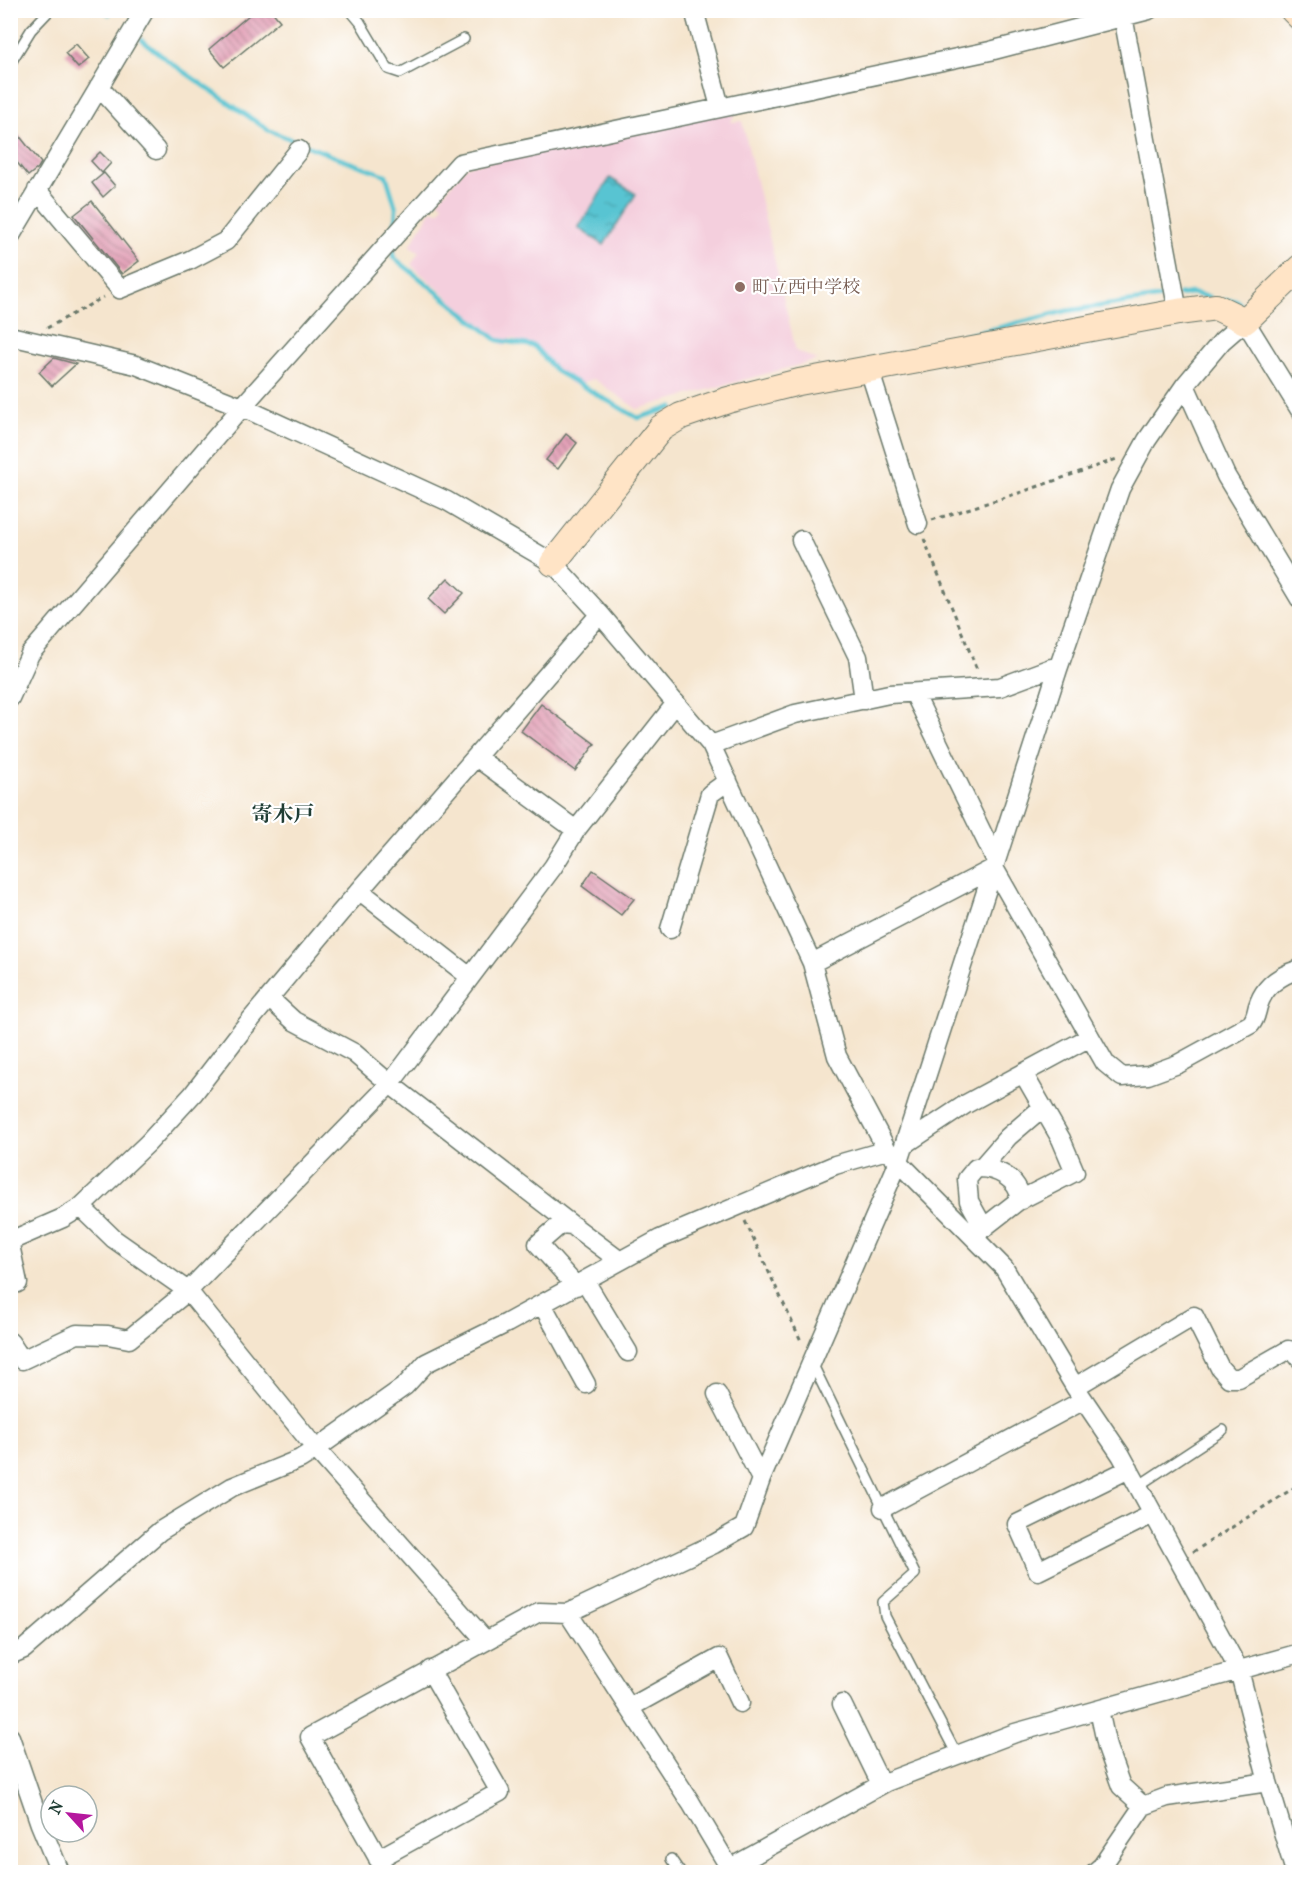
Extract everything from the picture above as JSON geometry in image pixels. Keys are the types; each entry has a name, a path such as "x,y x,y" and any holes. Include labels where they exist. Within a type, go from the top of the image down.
{"street":[{"path":"10,237 145,10"},
{"path":"694,10 720,107"},
{"path":"10,698 30,654 242,407 460,163 990,51 1100,16 1149,10"},
{"path":"1293,10 1299,17"},
{"path":"1122,13 1178,312"},
{"path":"99,87 156,150"},
{"path":"38,190 120,289 190,261 226,241 299,150"},
{"path":"430,1670 500,1792 382,1866 310,1737 430,1670 539,1612 568,1613 714,1544 744,1527 761,1479 812,1363 897,1152 1120,489 1147,440 1185,385 1222,341 1299,268"},
{"path":"553,563 660,428 681,416 728,400 799,382 1178,312 1216,308 1245,321 1299,410"},
{"path":"19,337 136,365 242,407 447,501 553,563 600,614 711,745 812,963 837,1056 897,1152 978,1232 1004,1268 1079,1394 1129,1469 1239,1670 1268,1782 1295,1872"},
{"path":"869,369 918,524"},
{"path":"1185,385 1226,476 1299,599"},
{"path":"801,540 858,657 864,700"},
{"path":"10,1241 63,1218 81,1207 148,1143 193,1094 269,998 360,891 600,614"},
{"path":"711,745 795,714 889,694 1000,687 1051,668 1058,669"},
{"path":"914,693 995,865 1105,1063 1122,1077 1148,1075 1178,1064 1251,1024 1269,985 1299,969"},
{"path":"10,1342 22,1360 77,1334 108,1335 129,1339 188,1291 390,1084 553,867 576,830 676,704"},
{"path":"476,757 576,830"},
{"path":"670,929 710,794 728,781"},
{"path":"812,963 995,865"},
{"path":"360,891 470,977"},
{"path":"269,998 294,1022 354,1053 390,1084 620,1261"},
{"path":"10,1655 24,1649 160,1531 232,1487 300,1459 316,1449 405,1386 426,1363 507,1323 660,1239 835,1165 897,1152 966,1104 1090,1037"},
{"path":"978,1232 1021,1200 1075,1172 1061,1138 1023,1073"},
{"path":"981,1168 1008,1137 1043,1107"},
{"path":"978,1232 969,1201 967,1179 976,1168 987,1167 1004,1174 1015,1183 1021,1200"},
{"path":"81,1207 114,1239 188,1291 316,1449 485,1640"},
{"path":"572,1225 561,1224 538,1244 580,1283 628,1352"},
{"path":"10,1245 18,1283 10,1285"},
{"path":"542,1304 586,1384"},
{"path":"883,1508 1079,1394 1194,1316 1220,1368 1229,1378 1239,1378 1288,1350 1294,1351 1299,1359"},
{"path":"717,1394 761,1479"},
{"path":"1129,1469 1017,1524 1038,1571 1153,1514"},
{"path":"568,1613 728,1871 881,1784 1015,1733 1299,1653"},
{"path":"629,1708 719,1658 740,1703"},
{"path":"842,1704 881,1784"},
{"path":"1099,1710 1107,1747 1121,1786 1143,1806"},
{"path":"10,1737 40,1824 60,1872"},
{"path":"1095,1872 1102,1866 1143,1806 1167,1797 1268,1782"}],"lane":[{"path":"10,64 32,30 50,10"},
{"path":"350,10 360,22 388,69 400,73 464,39"},
{"path":"812,1363 915,1574 884,1602 885,1616 957,1755"},
{"path":"1138,1486 1223,1430"},
{"path":"671,1859 680,1872"}],"path":[{"path":"19,337 120,289"},
{"path":"984,688 918,524 1022,492 1113,460 1139,454"},
{"path":"738,1206 812,1363"},
{"path":"1179,1561 1299,1484"}],"shaded area":[{"path":"737,110 731,122 742,121 796,351 817,360 637,409 594,379 576,386 570,383 537,348 511,338 504,346 411,265 419,252 410,246 431,211 440,211 443,204 438,201 467,166"}],"water":[{"path":"610,178 636,194 604,245 578,228"}],"building":[{"path":"255,10 271,10 280,21 224,67 209,49"},
{"path":"76,44 89,59 78,68 65,53"},
{"path":"18,134 41,163 28,176 10,154 10,140"},
{"path":"100,152 111,163 102,173 91,161"},
{"path":"104,173 115,186 103,197 92,183"},
{"path":"92,201 139,261 122,274 74,215"},
{"path":"54,358 76,364 52,386 39,372"},
{"path":"566,434 577,443 558,469 546,460"},
{"path":"448,578 464,593 444,614 428,599"},
{"path":"541,704 595,744 575,771 521,731"},
{"path":"593,870 634,899 621,915 582,886"}],"waterway":[{"path":"104,10 109,14"},
{"path":"142,40 268,130 386,175 396,208 395,226"},
{"path":"394,246 393,257 497,340 534,346 556,371 638,418 673,407"},
{"path":"1179,295 1191,293 1209,297"},
{"path":"920,347 1066,311 1170,296"},
{"path":"1226,300 1237,301 1242,307"}],"place":[{"name":"町立西中学校","path":"740,287"}],"district":[{"name":"寄木戸","path":"283,814"}]}
